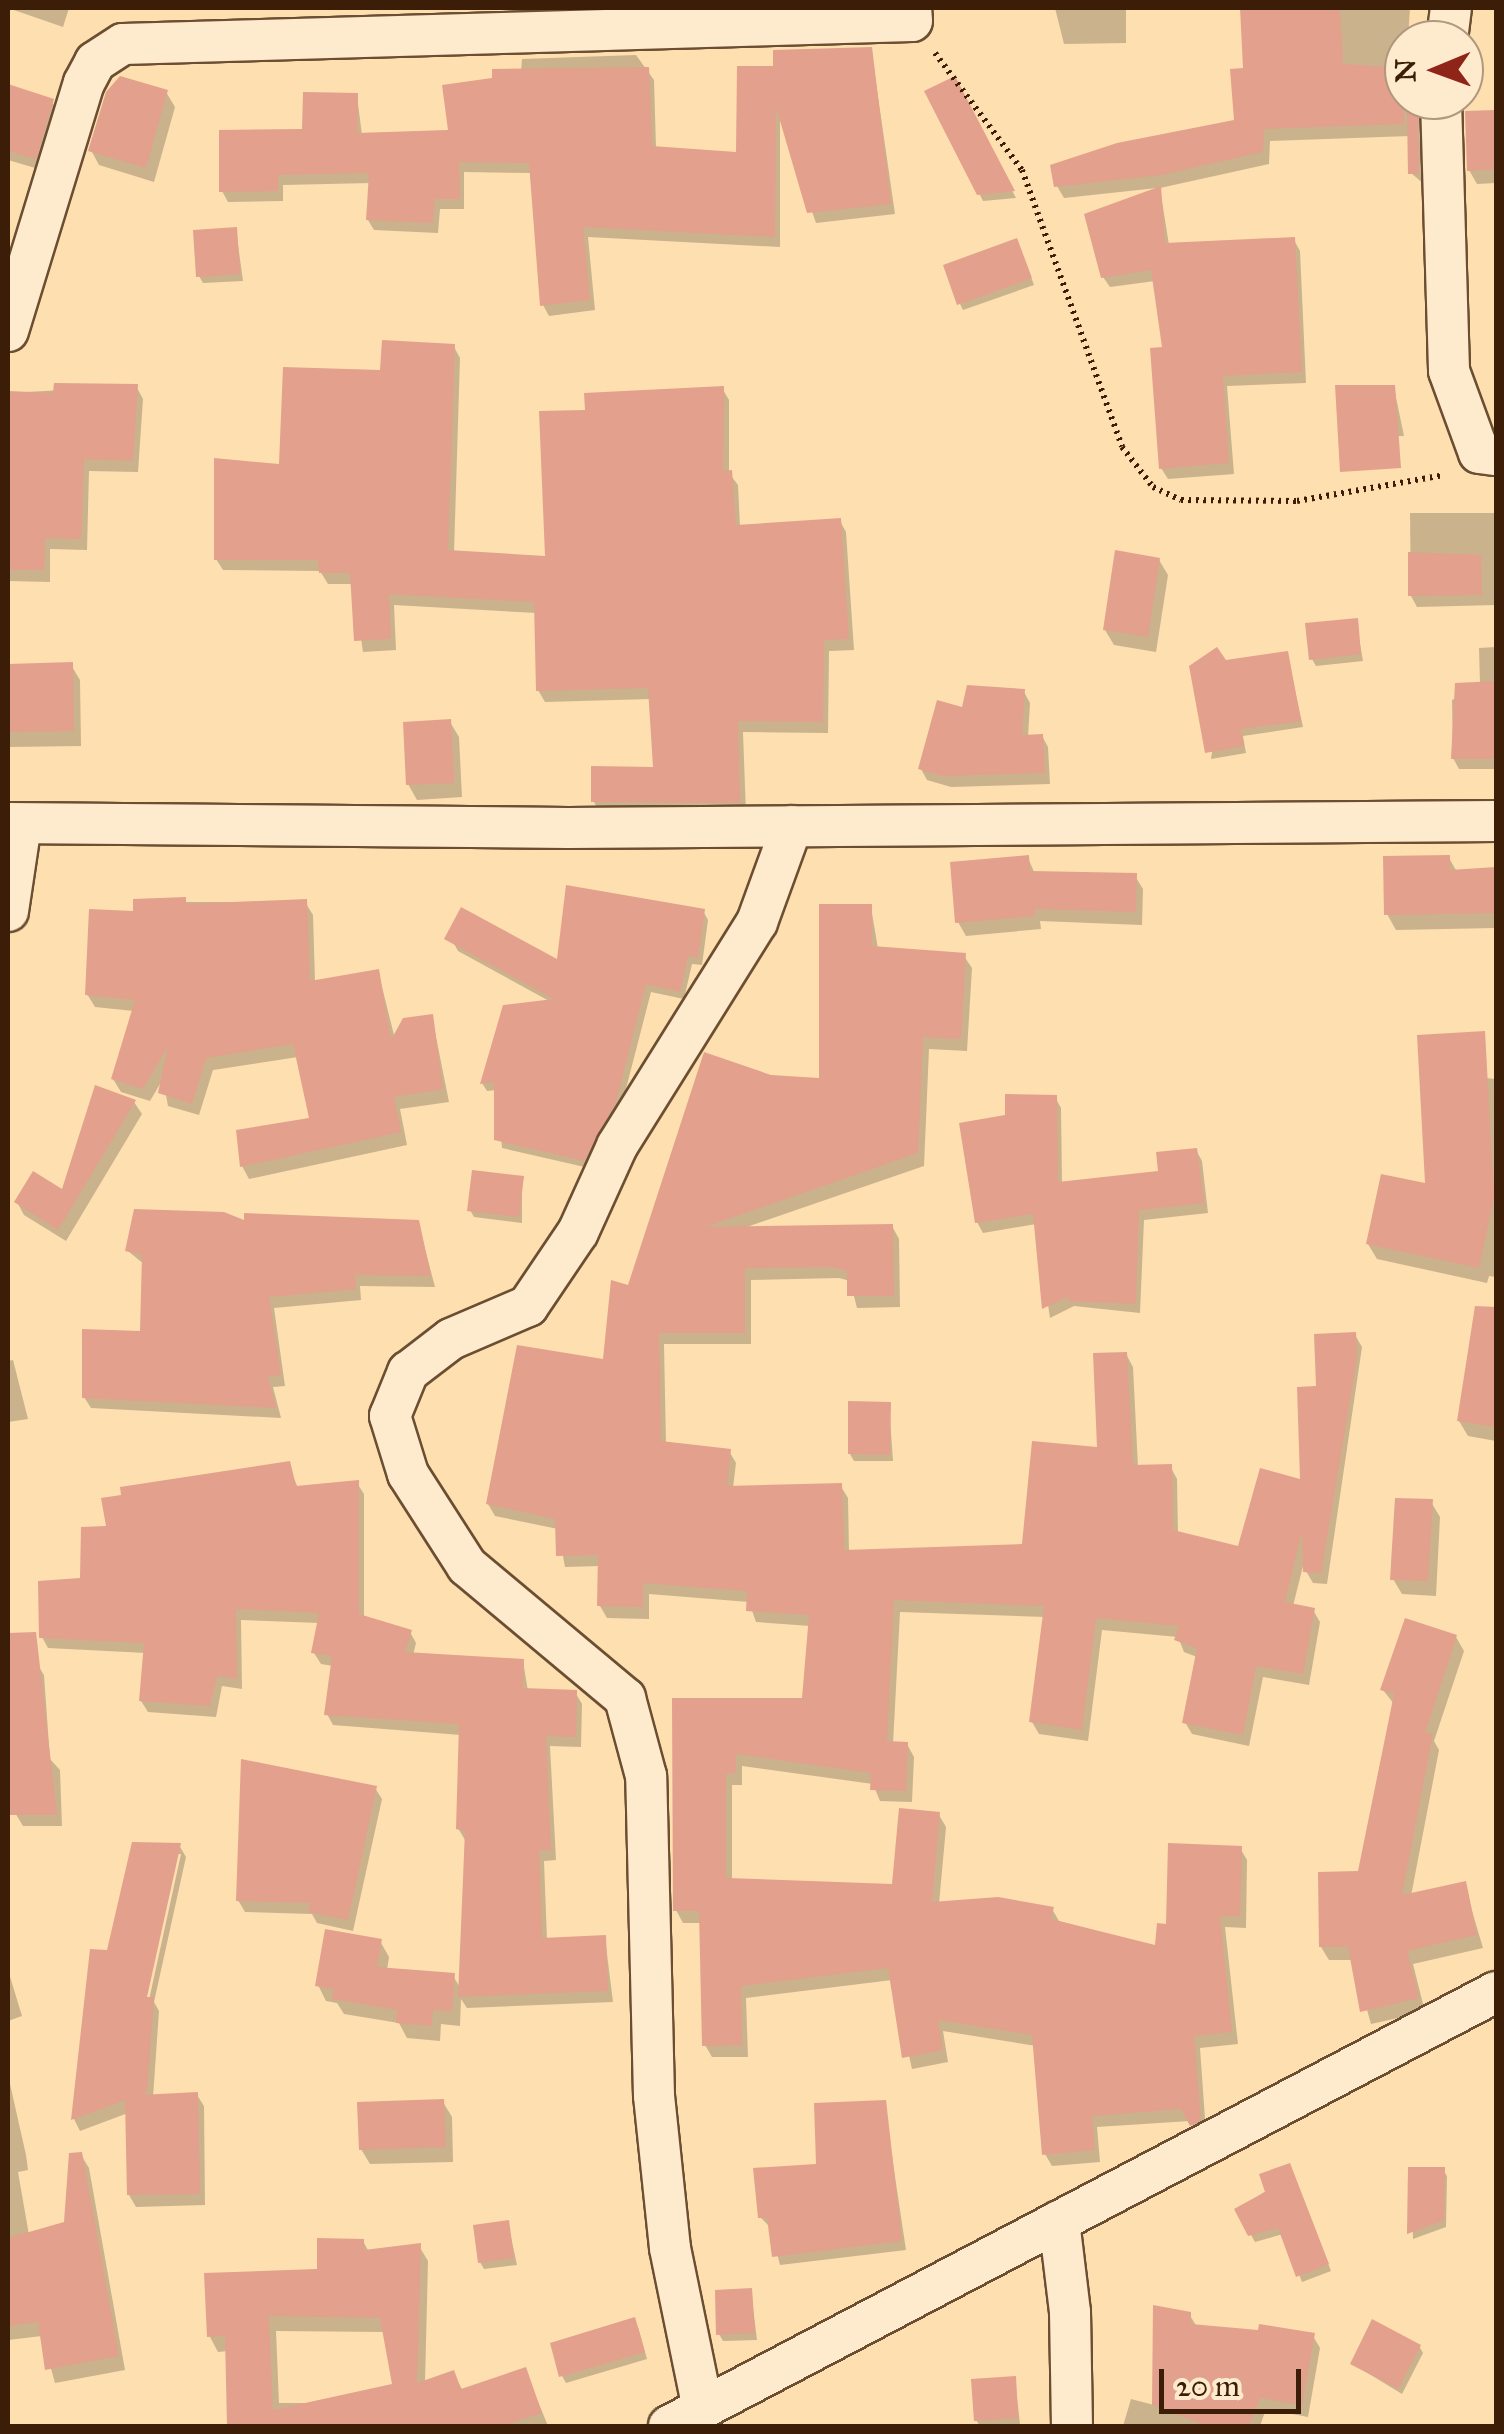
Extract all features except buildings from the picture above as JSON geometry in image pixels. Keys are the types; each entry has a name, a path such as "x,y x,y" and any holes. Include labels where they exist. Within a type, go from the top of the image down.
{"street":[{"path":"8,332 84,83 95,62 123,44 912,14"},
{"path":"1442,120 1443,316 1449,371 1488,454"},
{"path":"8,911 14,824 792,826 1496,821"},
{"path":"792,826 757,922 617,1146 568,1247 528,1306 451,1339 408,1372 390,1416 408,1474 467,1566 625,1698 646,1776 654,2096 686,2418 1496,1992"},
{"path":"1059,2222 1070,2312 1072,2426"}],"path":[{"path":"912,14 1022,170 1122,448 1153,487 1181,500 1297,501 1421,484 1488,454"}]}
